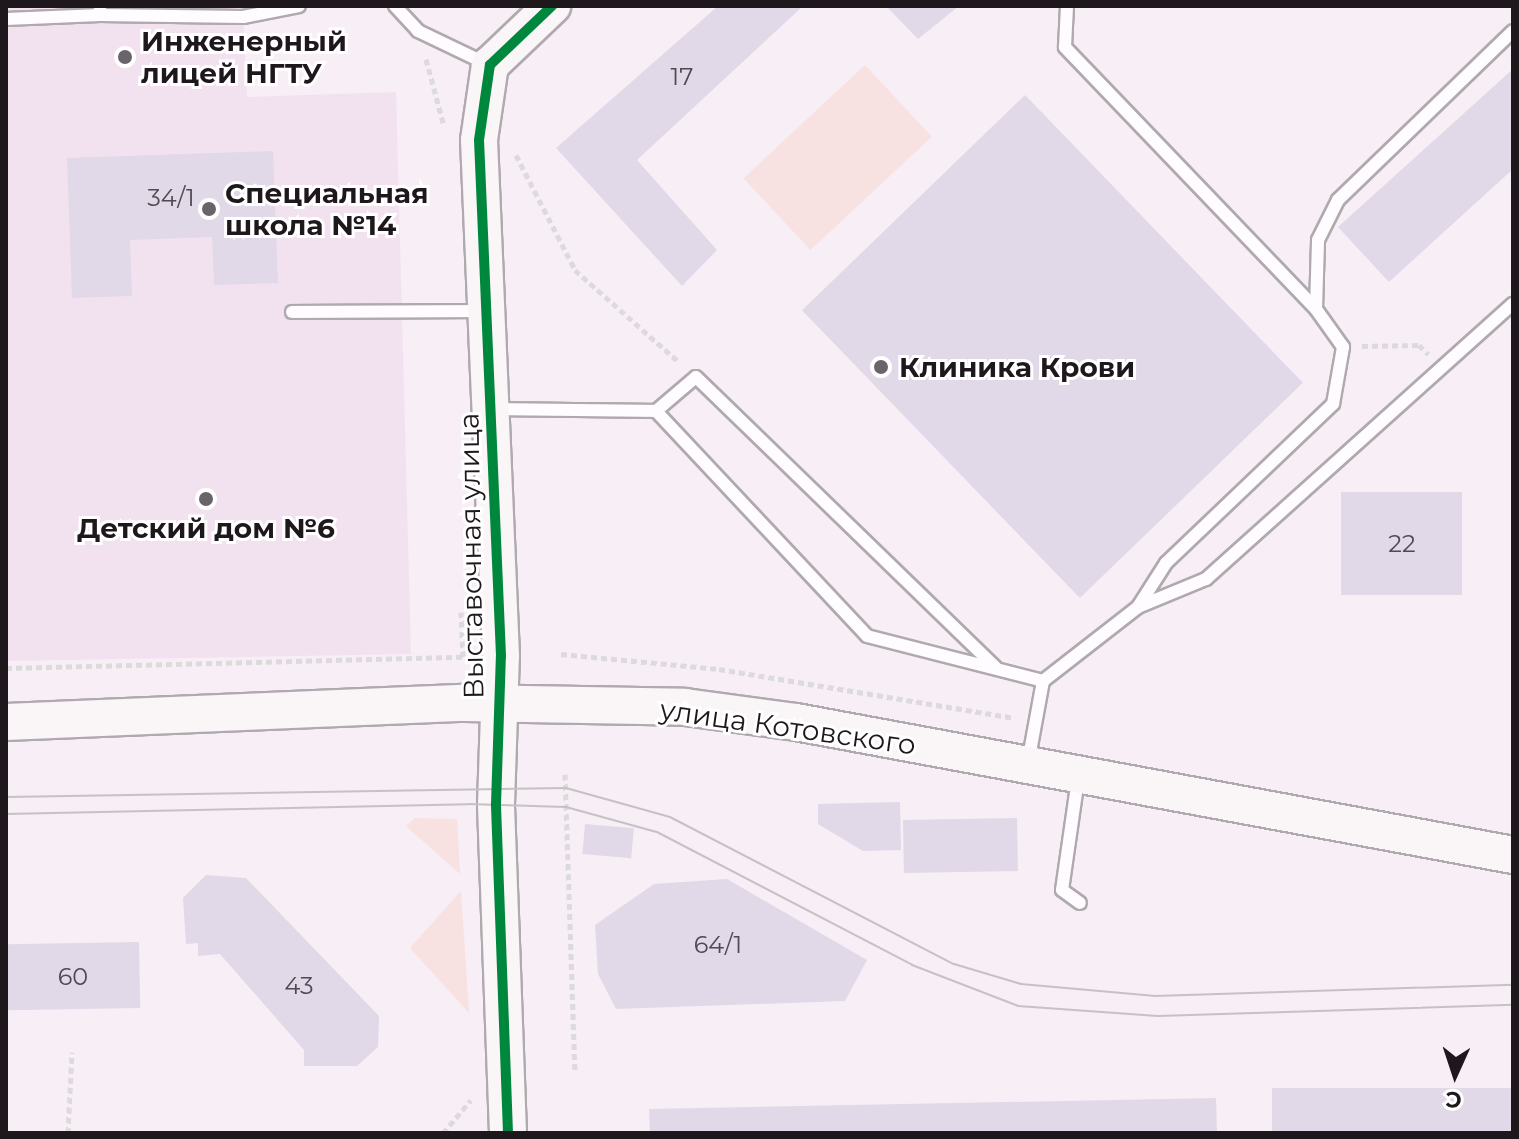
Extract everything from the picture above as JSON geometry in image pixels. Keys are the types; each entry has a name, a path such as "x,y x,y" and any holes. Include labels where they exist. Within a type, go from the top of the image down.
{"main road":[{"path":"490,65 552,6"},
{"name":"Выставочная улица","path":"490,65 479,140 492,409 499,704 496,804 508,1133"},
{"name":"улица Котовского","path":"6,722 499,704 685,707 796,722 1513,855"}],"lane":[{"path":"6,19 100,11 243,17 299,6"},
{"path":"395,6 418,31 490,65"},
{"path":"1067,6 1065,47 1316,309 1343,347 1333,404 1166,563 1138,607"},
{"path":"1316,309 1318,240 1338,200 1513,31"},
{"path":"1028,766 1033,721 1043,681 1138,607 1206,579 1513,304"},
{"path":"292,312 487,311"},
{"path":"492,409 656,411 696,377 995,668"},
{"path":"656,411 867,636 1043,681"},
{"path":"1078,776 1062,890 1080,903"}],"path":[{"path":"479,140 510,144 575,270 696,377"},
{"path":"1343,347 1419,345"},
{"path":"561,654 719,669 1033,721"},
{"path":"6,668 463,657"},
{"path":"565,774 575,1073"},
{"path":"68,1133 72,1052"},
{"path":"443,1133 478,1092"}],"shaded area":[{"path":"6,6 243,6 247,97 396,92 411,654 6,661"},
{"path":"865,65 932,137 810,250 744,178"},
{"path":"415,818 457,819 460,874 406,826"},
{"path":"461,891 469,1013 410,948"}],"building":[{"path":"718,6 803,6 637,160 717,250 682,286 556,148"},
{"path":"886,6 959,6 918,39"},
{"path":"1513,69 1513,169 1389,282 1338,227"},
{"path":"1025,95 1303,383 1080,598 802,310"},
{"path":"273,151 278,283 214,285 212,237 130,240 132,296 72,298 67,158"},
{"path":"1341,492 1462,492 1462,595 1341,595"},
{"path":"900,802 901,850 863,851 818,824 818,804"},
{"path":"1017,818 1018,871 904,873 903,820"},
{"path":"585,824 634,828 631,858 582,854"},
{"path":"206,875 246,878 379,1016 378,1047 357,1066 304,1066 304,1050 220,954 198,956 198,943 186,944 183,898"},
{"path":"727,879 867,960 845,1001 616,1009 598,974 595,925 654,884"},
{"path":"139,942 140,1008 7,1010 6,944"},
{"path":"1272,1088 1513,1088 1513,1133 1272,1133"},
{"path":"1216,1098 1217,1133 650,1133 649,1109"}],"tram line":[{"path":"6,797 566,788 670,817 954,964 1021,984 1155,996 1513,985"},
{"path":"6,814 468,804 566,807 657,832 912,965 1018,1006 1158,1016 1513,1005"}],"cycle path":[{"path":"508,1133 496,804 501,656 479,140 490,65 552,6"}],"place":[{"name":"Инженерный лицей НГТУ","path":"125,57"},
{"name":"Специальная школа №14","path":"209,209"},
{"name":"Клиника Крови","path":"881,367"},
{"name":"Детский дом №6","path":"206,499"}]}
